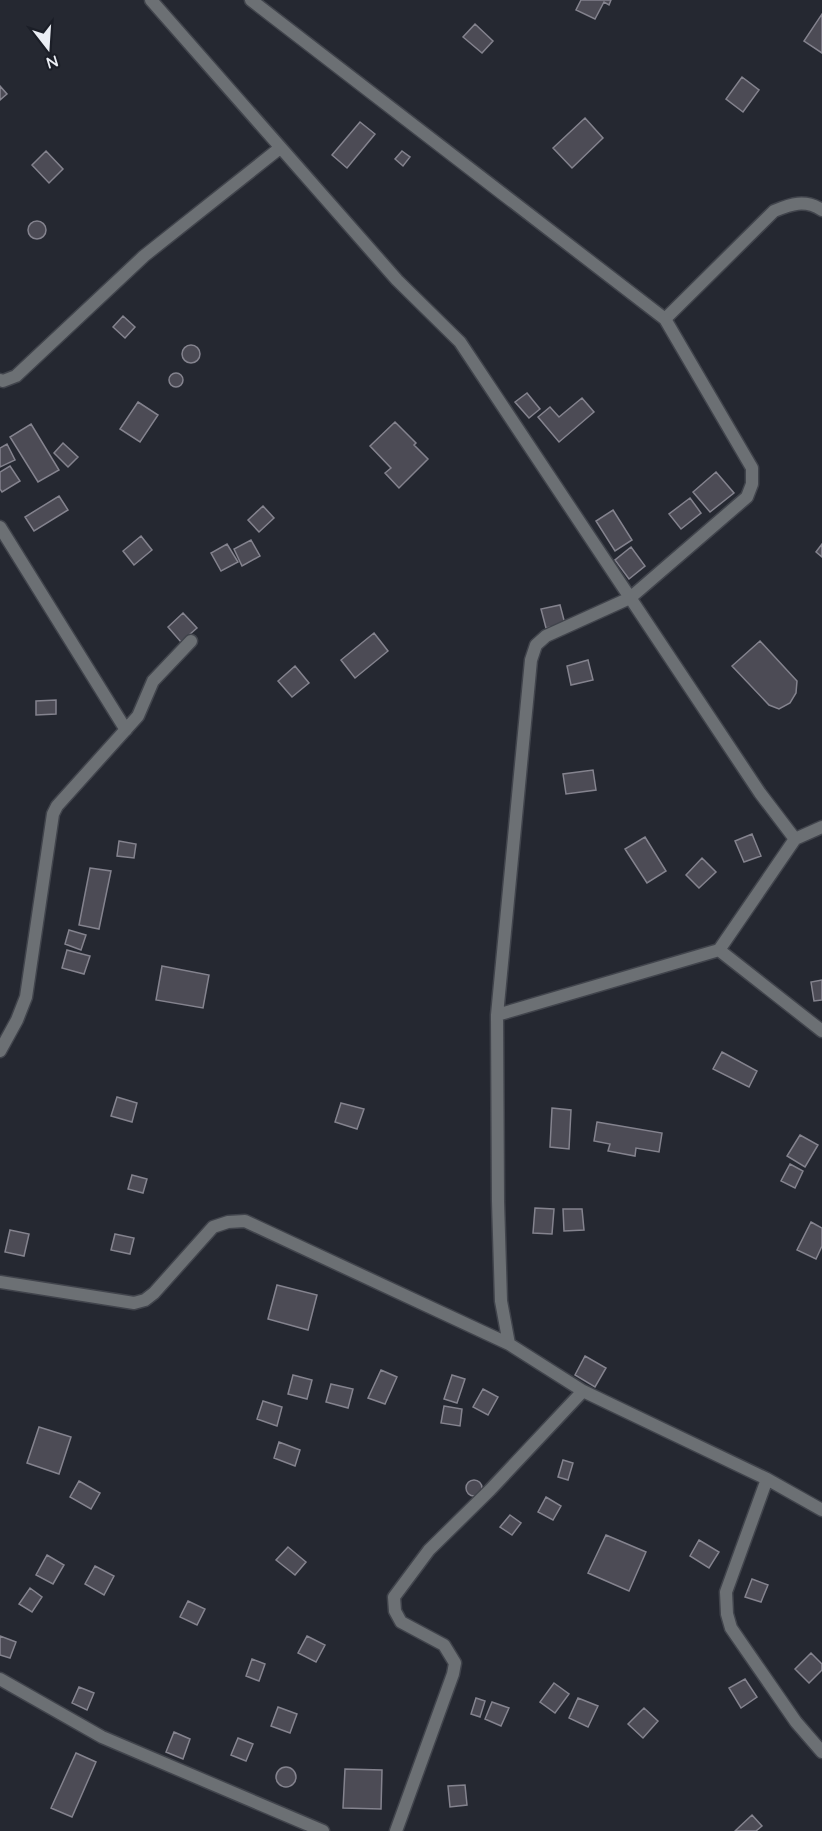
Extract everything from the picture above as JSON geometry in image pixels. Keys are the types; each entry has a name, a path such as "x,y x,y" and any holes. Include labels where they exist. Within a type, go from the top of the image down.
{"street":[{"path":"151,0 397,280 460,342 760,793 795,839"},
{"path":"251,0 664,319 752,468 752,484 747,497 630,598 546,636 536,645 531,660 497,1015 501,1301 508,1344"},
{"path":"0,380 3,381 16,375 144,256 280,148"},
{"path":"664,319 774,211 794,203 816,206 822,210"},
{"path":"0,527 126,730"},
{"path":"0,1050 17,1020 26,997 53,814 57,806 138,716 153,681 191,641"},
{"path":"497,1015 719,950 795,839 822,827"},
{"path":"719,950 822,1031"},
{"path":"0,1282 134,1303 145,1300 154,1293 213,1227 228,1222 245,1221 508,1344 583,1391 767,1479 822,1510"},
{"path":"396,1831 455,1663 444,1645 401,1622 394,1611 394,1597 429,1550 490,1490 583,1391"},
{"path":"767,1479 726,1592 726,1614 731,1628 796,1722 822,1752"},
{"path":"0,1679 102,1737 323,1831"}],"building":[{"path":"581,0 611,0 609,5 604,2 595,19 576,10"},
{"path":"822,14 822,53 804,41"},
{"path":"475,24 493,41 482,53 463,37"},
{"path":"742,77 759,90 743,112 726,99"},
{"path":"0,86 7,94 0,100"},
{"path":"585,118 603,138 572,168 553,148"},
{"path":"360,122 375,134 347,168 332,155"},
{"path":"46,151 63,169 49,183 32,165"},
{"path":"402,151 410,157 403,166 395,159"},
{"path":"37,221 43,224 46,230 43,236 37,239 31,236 28,230 31,224"},
{"path":"123,316 135,327 125,338 113,327"},
{"path":"191,345 197,348 200,354 197,360 191,363 185,360 182,354 185,348"},
{"path":"173,373 179,373 183,380 179,387 173,387 169,383 169,377"},
{"path":"527,393 540,409 529,418 515,402"},
{"path":"582,398 594,412 559,442 538,417 550,407 559,417"},
{"path":"138,402 158,415 140,442 120,429"},
{"path":"395,422 428,459 399,488 385,473 391,468 370,446"},
{"path":"31,424 59,470 38,482 10,437"},
{"path":"63,443 78,457 68,467 54,453"},
{"path":"7,444 15,460 0,467 0,448"},
{"path":"10,466 20,481 2,492 0,472"},
{"path":"716,472 734,493 710,512 693,492"},
{"path":"59,496 68,510 34,531 25,517"},
{"path":"690,498 701,513 681,529 669,514"},
{"path":"263,506 274,518 259,532 248,520"},
{"path":"613,510 632,540 615,551 596,521"},
{"path":"141,536 152,550 134,565 123,551"},
{"path":"251,540 260,556 242,566 234,549"},
{"path":"227,544 238,562 221,571 211,553"},
{"path":"822,544 822,557 816,552"},
{"path":"631,547 645,566 629,579 615,560"},
{"path":"560,605 565,624 546,628 541,609"},
{"path":"183,613 197,628 181,642 168,627"},
{"path":"374,633 388,651 355,678 341,660"},
{"path":"760,641 797,681 796,693 790,703 779,709 769,705 732,666"},
{"path":"588,660 593,680 571,685 567,666"},
{"path":"295,666 309,683 292,697 278,681"},
{"path":"56,700 56,714 36,715 36,701"},
{"path":"593,770 596,790 566,794 563,774"},
{"path":"752,834 761,856 744,862 735,841"},
{"path":"645,837 666,871 647,883 625,849"},
{"path":"119,841 136,844 134,858 117,856"},
{"path":"702,858 716,872 699,888 686,875"},
{"path":"90,868 111,871 99,929 79,925"},
{"path":"69,930 86,935 81,950 65,944"},
{"path":"67,950 90,956 84,974 62,968"},
{"path":"162,966 209,975 203,1008 156,1000"},
{"path":"822,980 822,1000 814,1001 811,982"},
{"path":"722,1052 757,1071 749,1087 713,1069"},
{"path":"117,1097 137,1103 132,1122 111,1116"},
{"path":"341,1103 364,1109 357,1129 335,1122"},
{"path":"552,1108 571,1110 569,1149 550,1147"},
{"path":"597,1122 662,1133 659,1152 636,1148 635,1156 608,1151 610,1144 594,1141"},
{"path":"800,1135 818,1145 805,1167 787,1156"},
{"path":"790,1164 803,1171 795,1188 781,1181"},
{"path":"132,1175 147,1179 143,1193 128,1189"},
{"path":"535,1208 554,1209 552,1234 533,1233"},
{"path":"563,1209 582,1209 584,1230 564,1231"},
{"path":"811,1222 822,1228 822,1246 816,1259 797,1250"},
{"path":"10,1230 29,1234 24,1256 5,1252"},
{"path":"115,1234 134,1238 130,1254 111,1250"},
{"path":"277,1285 317,1295 308,1330 268,1319"},
{"path":"585,1356 606,1368 595,1387 575,1375"},
{"path":"381,1370 397,1377 385,1404 368,1398"},
{"path":"293,1375 312,1380 307,1399 288,1394"},
{"path":"452,1375 465,1379 457,1403 444,1399"},
{"path":"331,1384 353,1389 348,1408 326,1402"},
{"path":"483,1389 498,1397 488,1415 473,1407"},
{"path":"263,1401 282,1407 277,1426 257,1419"},
{"path":"444,1406 462,1409 460,1426 441,1423"},
{"path":"39,1427 71,1437 59,1474 27,1463"},
{"path":"279,1442 300,1450 295,1466 274,1458"},
{"path":"563,1460 573,1463 568,1480 558,1477"},
{"path":"471,1480 477,1480 482,1488 480,1494 471,1496 466,1491 466,1485"},
{"path":"79,1481 100,1493 91,1509 70,1497"},
{"path":"546,1497 561,1506 553,1520 538,1512"},
{"path":"510,1515 521,1523 512,1535 500,1527"},
{"path":"606,1535 646,1552 629,1591 588,1573"},
{"path":"699,1540 719,1552 709,1568 690,1556"},
{"path":"288,1547 306,1562 295,1575 276,1560"},
{"path":"47,1555 64,1565 53,1584 36,1575"},
{"path":"95,1566 114,1576 104,1595 85,1584"},
{"path":"752,1579 768,1585 761,1602 745,1597"},
{"path":"30,1588 42,1597 32,1612 19,1604"},
{"path":"188,1601 205,1609 197,1625 180,1617"},
{"path":"0,1636 16,1642 10,1658 0,1655"},
{"path":"307,1636 325,1645 316,1662 298,1653"},
{"path":"811,1653 822,1664 822,1670 809,1683 795,1669"},
{"path":"252,1659 265,1664 259,1681 246,1676"},
{"path":"745,1679 757,1697 741,1708 729,1688"},
{"path":"554,1683 569,1694 555,1713 540,1702"},
{"path":"79,1687 94,1693 87,1710 72,1703"},
{"path":"476,1698 485,1701 480,1717 471,1714"},
{"path":"578,1698 598,1706 588,1727 569,1718"},
{"path":"492,1702 509,1708 501,1726 485,1719"},
{"path":"278,1707 297,1714 290,1733 271,1726"},
{"path":"644,1708 658,1721 643,1738 628,1724"},
{"path":"174,1732 190,1739 183,1759 166,1752"},
{"path":"238,1738 253,1744 246,1761 231,1755"},
{"path":"76,1753 96,1762 72,1817 51,1808"},
{"path":"282,1767 290,1767 296,1773 296,1781 290,1787 282,1787 276,1781 276,1773"},
{"path":"345,1769 382,1770 381,1809 343,1808"},
{"path":"465,1785 467,1805 450,1807 448,1786"},
{"path":"752,1815 762,1826 756,1831 735,1831"}]}
